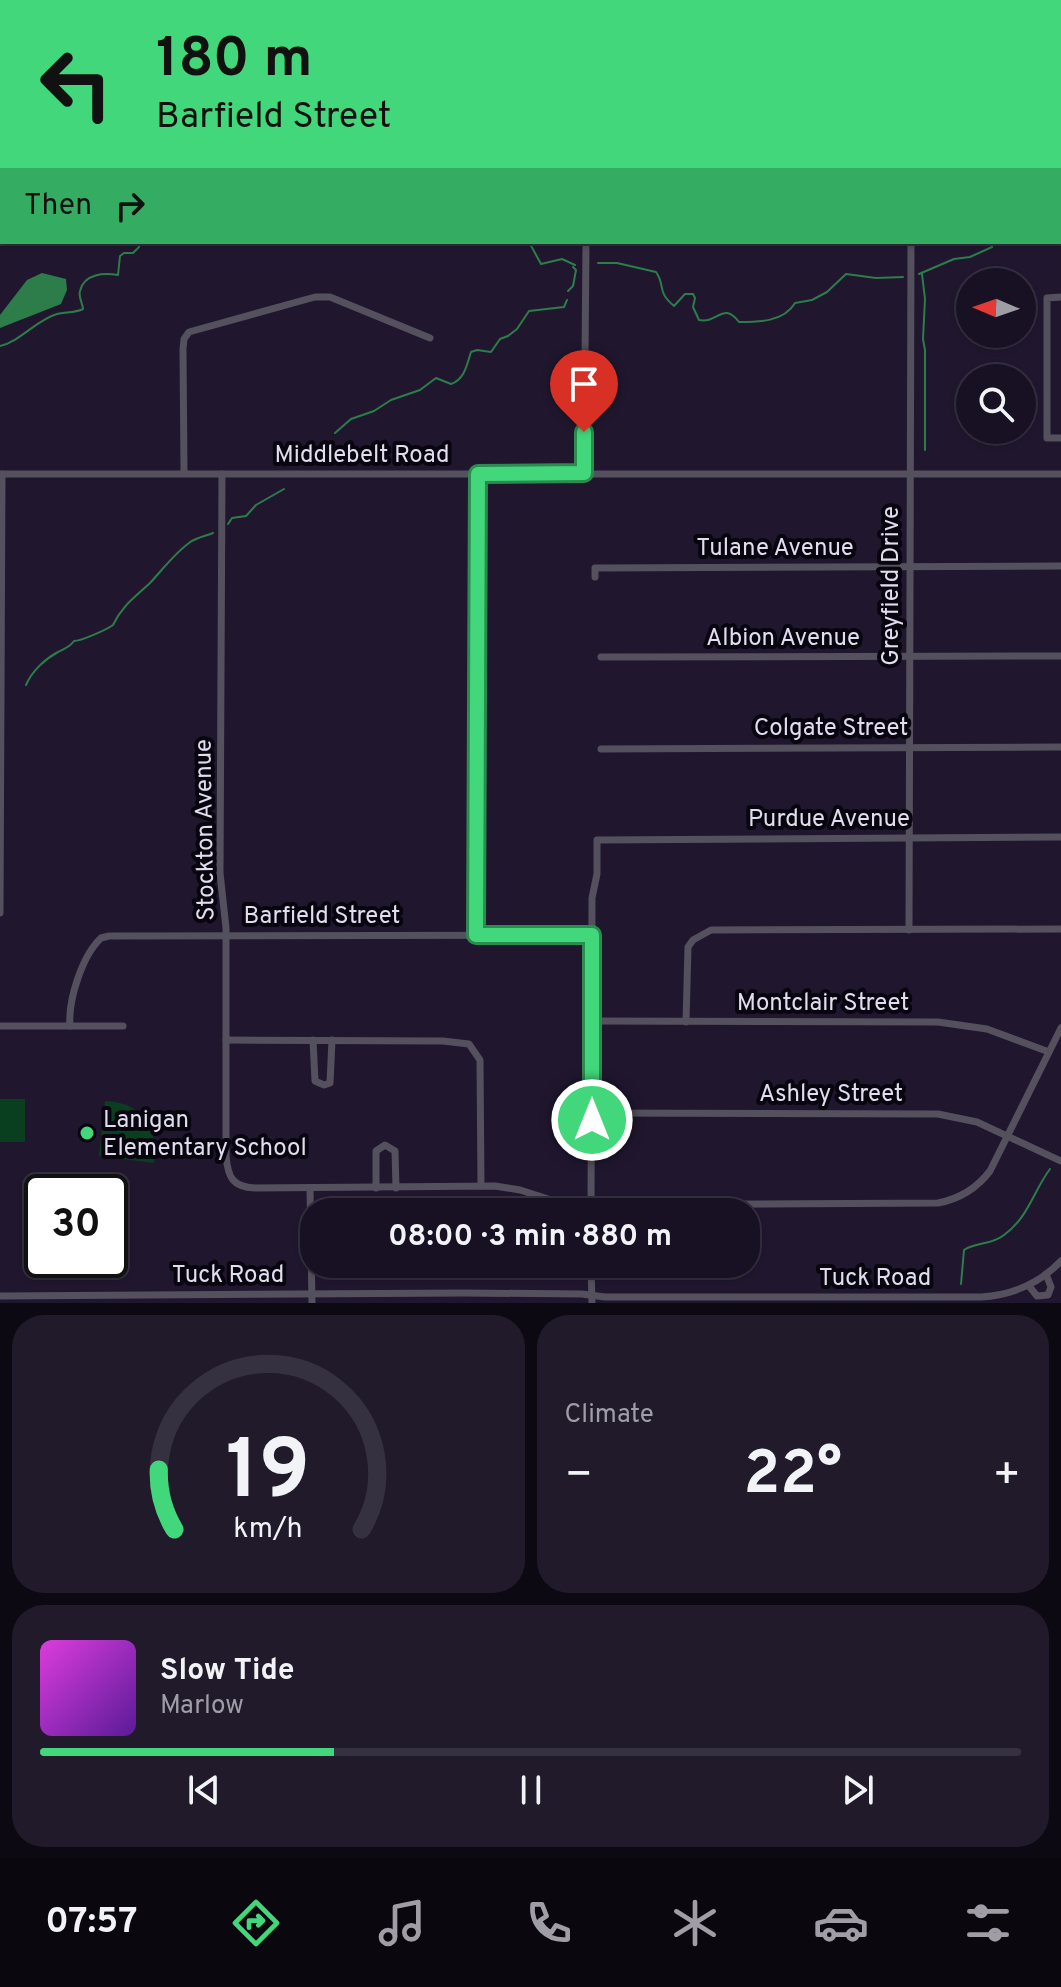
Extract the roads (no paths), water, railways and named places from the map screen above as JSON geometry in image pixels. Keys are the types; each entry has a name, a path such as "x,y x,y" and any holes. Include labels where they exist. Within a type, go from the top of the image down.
{"street":[{"path":"584,473 586,244"},
{"name":"Greyfield Drive","path":"909,930 911,244"},
{"path":"184,473 183,349 189,332 306,300 330,297 430,338"},
{"path":"1061,297 1047,298 1047,438 1061,438"},
{"path":"0,913 1,474"},
{"name":"Middlebelt Road","path":"1,474 1061,474"},
{"name":"Stockton Avenue","path":"222,474 220,873 226,936 228,1175 243,1188 310,1188"},
{"path":"476,935 478,474"},
{"name":"Tulane Avenue","path":"595,577 595,568 1061,566"},
{"name":"Albion Avenue","path":"601,657 1061,656"},
{"name":"Colgate Street","path":"601,749 1061,747"},
{"name":"Purdue Avenue","path":"592,935 597,840 1061,837"},
{"path":"686,1022 688,947 702,933 720,929 1061,929"},
{"path":"591,1198 592,935"},
{"name":"Barfield Street","path":"70,1026 71,997 89,955 101,938 109,936 592,935"},
{"name":"Montclair Street","path":"592,1021 947,1022 987,1029 1049,1052"},
{"path":"0,1026 123,1026"},
{"path":"760,1207 930,1205 951,1200 977,1185 995,1164 1061,1028"},
{"path":"226,1040 443,1041 469,1044 480,1060 481,1186"},
{"path":"313,1040 313,1075 318,1085 330,1083 332,1077 332,1040"},
{"name":"Ashley Street","path":"592,1113 928,1113 968,1119 1061,1161"},
{"path":"376,1188 376,1151 385,1145 395,1151 396,1188"},
{"path":"312,1299 310,1188 481,1186 511,1188 544,1198"},
{"name":"Tuck Road","path":"0,1296 31,1299 981,1297 1029,1286 1061,1261"},
{"name":"Tuck Road","path":"1029,1286 1037,1296 1048,1295 1051,1287 1046,1274"},
{"path":"591,1278 592,1299"}],"waterway":[{"path":"0,346 15,340 49,317 83,309 82,285 101,274 118,275 120,256 133,253 139,244"},
{"path":"530,244 541,264 562,259 575,265"},
{"path":"919,274 954,259 970,257 993,244"},
{"path":"598,263 617,263 656,272 665,296 674,306 685,294 693,294 693,307 699,320 729,313 739,322 762,321 784,314 795,303 812,300 827,292 846,274 876,278 903,277"},
{"path":"568,291 573,286 576,270 573,267"},
{"path":"922,274 925,299 925,450"},
{"path":"335,433 351,419 420,390 436,378 451,384 456,382 465,371 471,352 491,352 500,339 517,329 529,311 564,307 567,300"},
{"path":"228,524 232,518 246,516 256,505 284,489"},
{"path":"26,685 35,670 48,658 74,641 113,625 124,607 178,552 191,541 213,533"},
{"path":"961,1284 964,1250 994,1240 1012,1228 1050,1169"}],"place":[{"name":"Lanigan Elementary School","path":"87,1133"}]}
